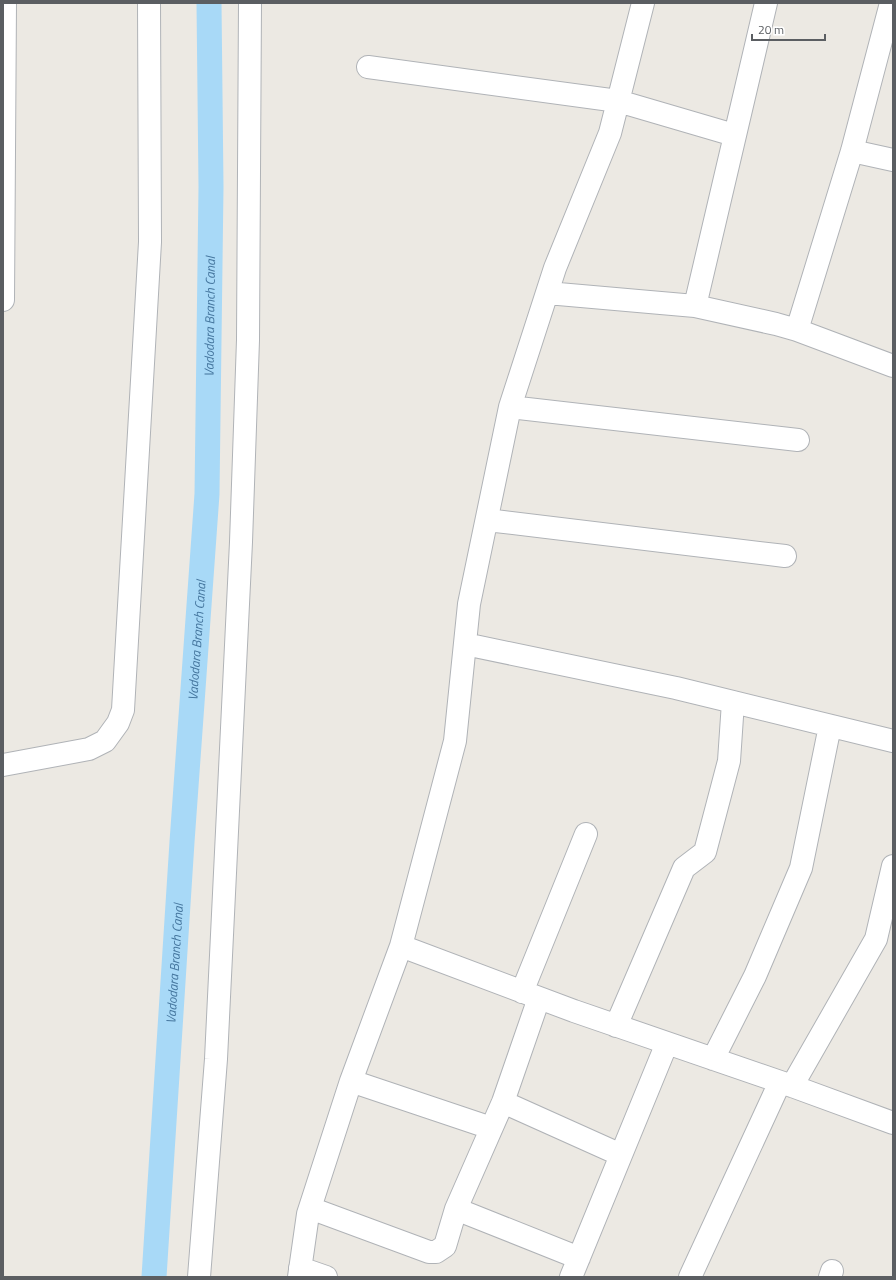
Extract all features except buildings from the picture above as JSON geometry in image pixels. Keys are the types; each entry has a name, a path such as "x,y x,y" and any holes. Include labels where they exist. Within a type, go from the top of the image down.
{"street":[{"path":"3,300 5,3"},
{"path":"3,765 89,749 105,742 118,723 122,710 150,242 148,3"},
{"path":"198,1277 216,1059 241,542 248,340 250,3"},
{"path":"326,1277 299,1273 308,1214 351,1081 402,946 456,741 469,604 510,407 555,268 610,133 643,3"},
{"path":"695,306 766,3"},
{"path":"797,330 852,151 891,3"},
{"path":"368,67 618,101 734,135"},
{"path":"852,151 893,160"},
{"path":"547,292 695,306 797,330 893,366"},
{"path":"510,407 798,440"},
{"path":"487,520 785,556"},
{"path":"465,644 676,688 893,741"},
{"path":"616,1026 684,868 705,852 729,761 733,702"},
{"path":"713,1059 755,976 801,868 830,726"},
{"path":"310,1208 429,1252 436,1252 445,1246 456,1209 491,1128 504,1102 531,995 586,834"},
{"path":"690,1277 786,1084 876,939 893,866"},
{"path":"402,946 616,1026 786,1084 893,1123"},
{"path":"456,1209 575,1267 667,1043"},
{"path":"351,1081 491,1128"},
{"path":"504,1102 621,1155"}],"waterway":[{"name":"Vadodara Branch Canal","path":"154,1277 182,842 207,494 211,187 209,3"}]}
